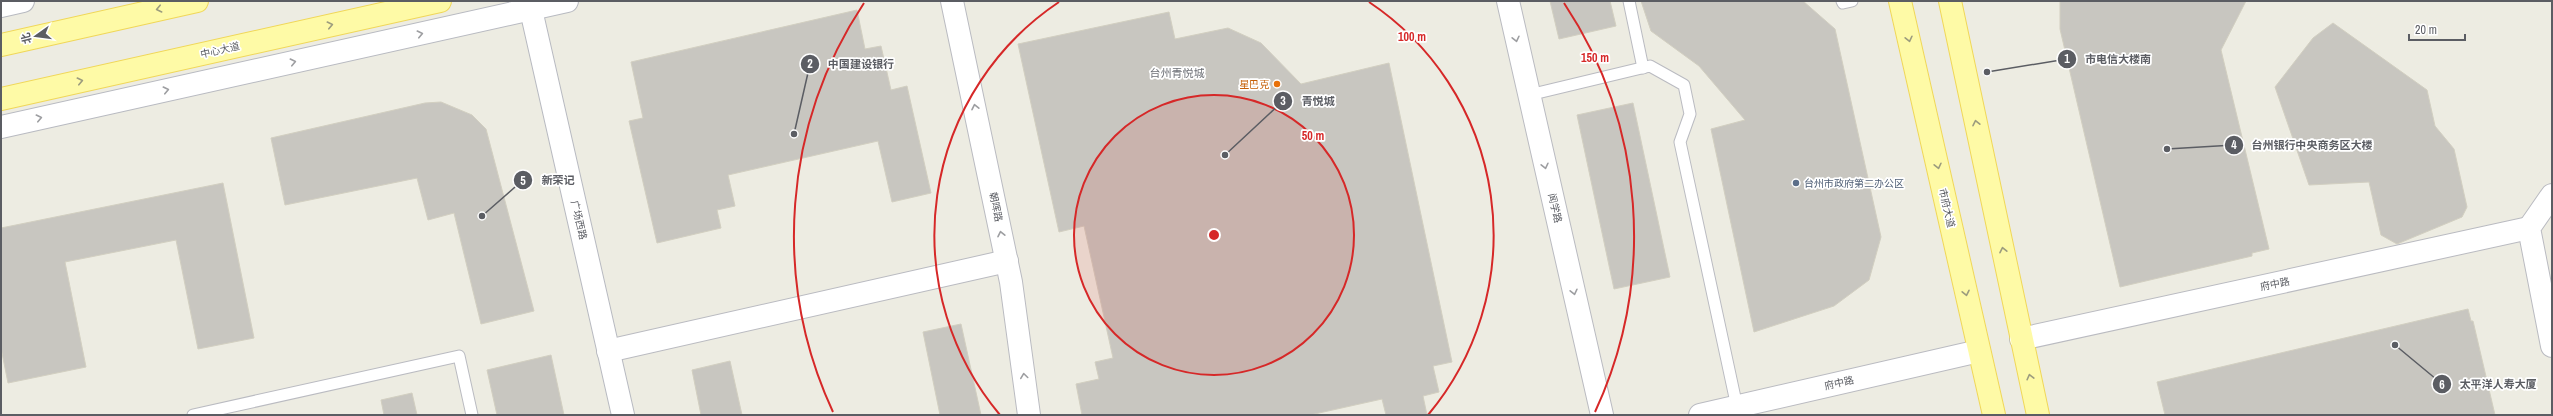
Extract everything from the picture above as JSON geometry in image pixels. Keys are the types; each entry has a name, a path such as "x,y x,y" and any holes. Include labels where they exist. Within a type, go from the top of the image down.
{"main road":[{"path":"1,45 197,1"},
{"name":"中心大道","path":"1,99 440,1"},
{"name":"市府大道","path":"1900,1 1994,415"},
{"path":"1950,1 2038,415"}],"street":[{"path":"1,6 23,1"},
{"path":"1,127 530,5 566,1"},
{"name":"朝晖路","path":"952,1 1007,261 1029,415"},
{"name":"闻学路","path":"1508,1 1602,415"},
{"name":"广场西路","path":"530,5 623,415"},
{"path":"2552,195 2529,228 2552,346"},
{"name":"府中路","path":"2021,339 2529,228"},
{"path":"608,351 1007,261"},
{"name":"府中路","path":"1700,415 1979,351"}],"lane":[{"path":"1629,1 1643,68"},
{"path":"1842,1 1843,3 1852,1"},
{"path":"1529,95 1650,66 1684,85 1690,114 1680,142 1737,407"},
{"path":"193,415 459,356 472,415"}],"building":[{"path":"1550,1 1610,1 1616,26 1559,39"},
{"name":"台州市政府第二办公区","path":"1641,1 1803,1 1835,29 1881,237 1869,280 1834,306 1754,332 1711,129 1745,120 1699,66 1651,31"},
{"path":"2060,1 2246,1 2221,50 2269,249 2252,253 2252,256 2120,287 2060,29"},
{"path":"857,10 865,49 881,46 891,90 907,86 931,193 892,202 878,141 728,175 735,206 717,210 721,228 657,243 629,121 643,118 631,62"},
{"path":"1169,12 1175,39 1228,28 1261,43 1301,84 1389,63 1452,362 1433,366 1439,392 1423,396 1427,415 1386,415 1382,399 1310,415 1082,415 1076,384 1099,379 1095,362 1113,358 1084,226 1059,232 1018,44"},
{"path":"2333,23 2427,90 2435,126 2454,149 2467,207 2462,217 2397,244 2381,235 2369,182 2309,185 2275,87 2313,38"},
{"path":"441,102 472,115 486,129 534,311 481,324 454,213 428,220 417,178 285,205 271,138 425,103"},
{"path":"1633,103 1670,277 1614,289 1577,115"},
{"path":"223,183 254,338 198,349 176,240 65,262 86,367 8,383 1,348 1,228"},
{"path":"2468,309 2471,321 2473,321 2495,415 2165,415 2157,382"},
{"path":"961,324 981,415 940,415 923,332"},
{"path":"551,355 564,415 497,415 487,370"},
{"path":"730,361 742,415 701,415 692,370"},
{"path":"412,393 417,415 384,415 381,400"}],"place":[{"name":"市电信大楼南","path":"1987,72"},
{"name":"星巴克","path":"1277,84"},
{"name":"中国建设银行","path":"794,134"},
{"name":"台州银行中央商务区大楼","path":"2167,149"},
{"name":"青悦城","path":"1225,155"},
{"name":"台州市政府第二办公区","path":"1796,183"},
{"name":"新荣记","path":"482,216"},
{"name":"太平洋人寿大厦","path":"2395,345"}],"district":[{"name":"台州青悦城","path":"1177,73"}]}
